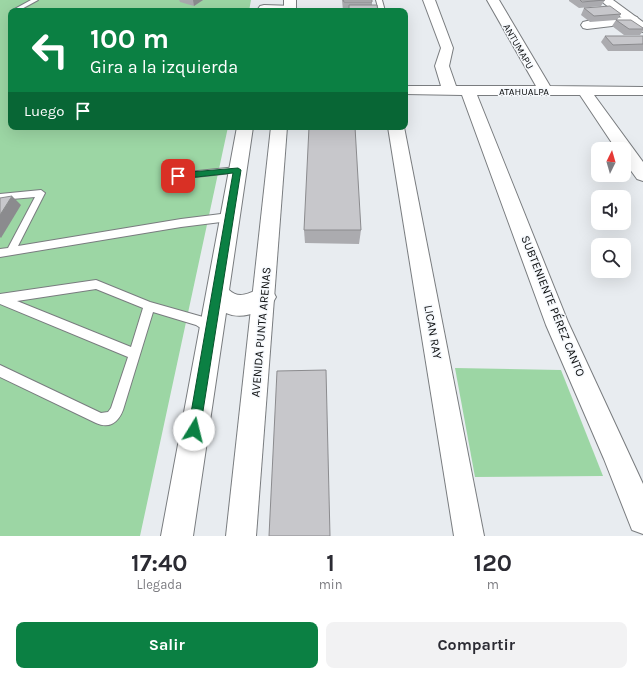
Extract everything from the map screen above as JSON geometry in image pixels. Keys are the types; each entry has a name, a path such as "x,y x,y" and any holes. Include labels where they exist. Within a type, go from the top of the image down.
{"main road":[{"path":"606,0 643,28"},
{"path":"265,7 290,7"},
{"path":"177,536 210,329 245,130"},
{"path":"217,292 226,302 240,306 252,304 264,297"}],"street":[{"path":"429,0 447,48 442,66 450,91"},
{"name":"ANTUMAPU","path":"493,0 546,91"},
{"path":"587,25 633,20"},
{"name":"ATAHUALPA","path":"408,90 643,92"},
{"name":"SUBTENIENTE PÉREZ CANTO","path":"468,91 558,325 616,454 643,519"},
{"path":"584,91 643,174"},
{"name":"AVENIDA PUNTA ARENAS","path":"241,536 279,130"},
{"name":"LICAN RAY","path":"397,130 469,536"}],"lane":[{"path":"20,8 35,0"},
{"path":"178,176 238,170"},
{"path":"0,197 41,192 11,250"},
{"path":"0,252 181,223 230,217"},
{"path":"135,354 0,299 96,284 149,306 199,321 210,329"},
{"path":"0,371 103,421 111,418 115,415 149,306"}],"green space":[{"path":"0,0 251,0 250,8 8,8 8,130 227,130 140,536 0,536"},
{"path":"455,368 561,370 603,476 475,477"}],"building":[{"path":"343,0 372,0 372,2 344,2"},
{"path":"580,0 605,0 582,2"},
{"path":"349,5 377,5 378,8 349,8"},
{"path":"610,6 621,14 594,16 584,8"},
{"path":"616,20 631,20 643,29 629,29"},
{"path":"605,36 643,36 643,44 613,45"},
{"path":"309,130 355,130 361,230 304,230"},
{"path":"12,196 0,215 0,198"},
{"path":"326,370 330,536 269,536 277,371"}],"route":[{"path":"178,176 238,170 212,316 194,430"}]}
